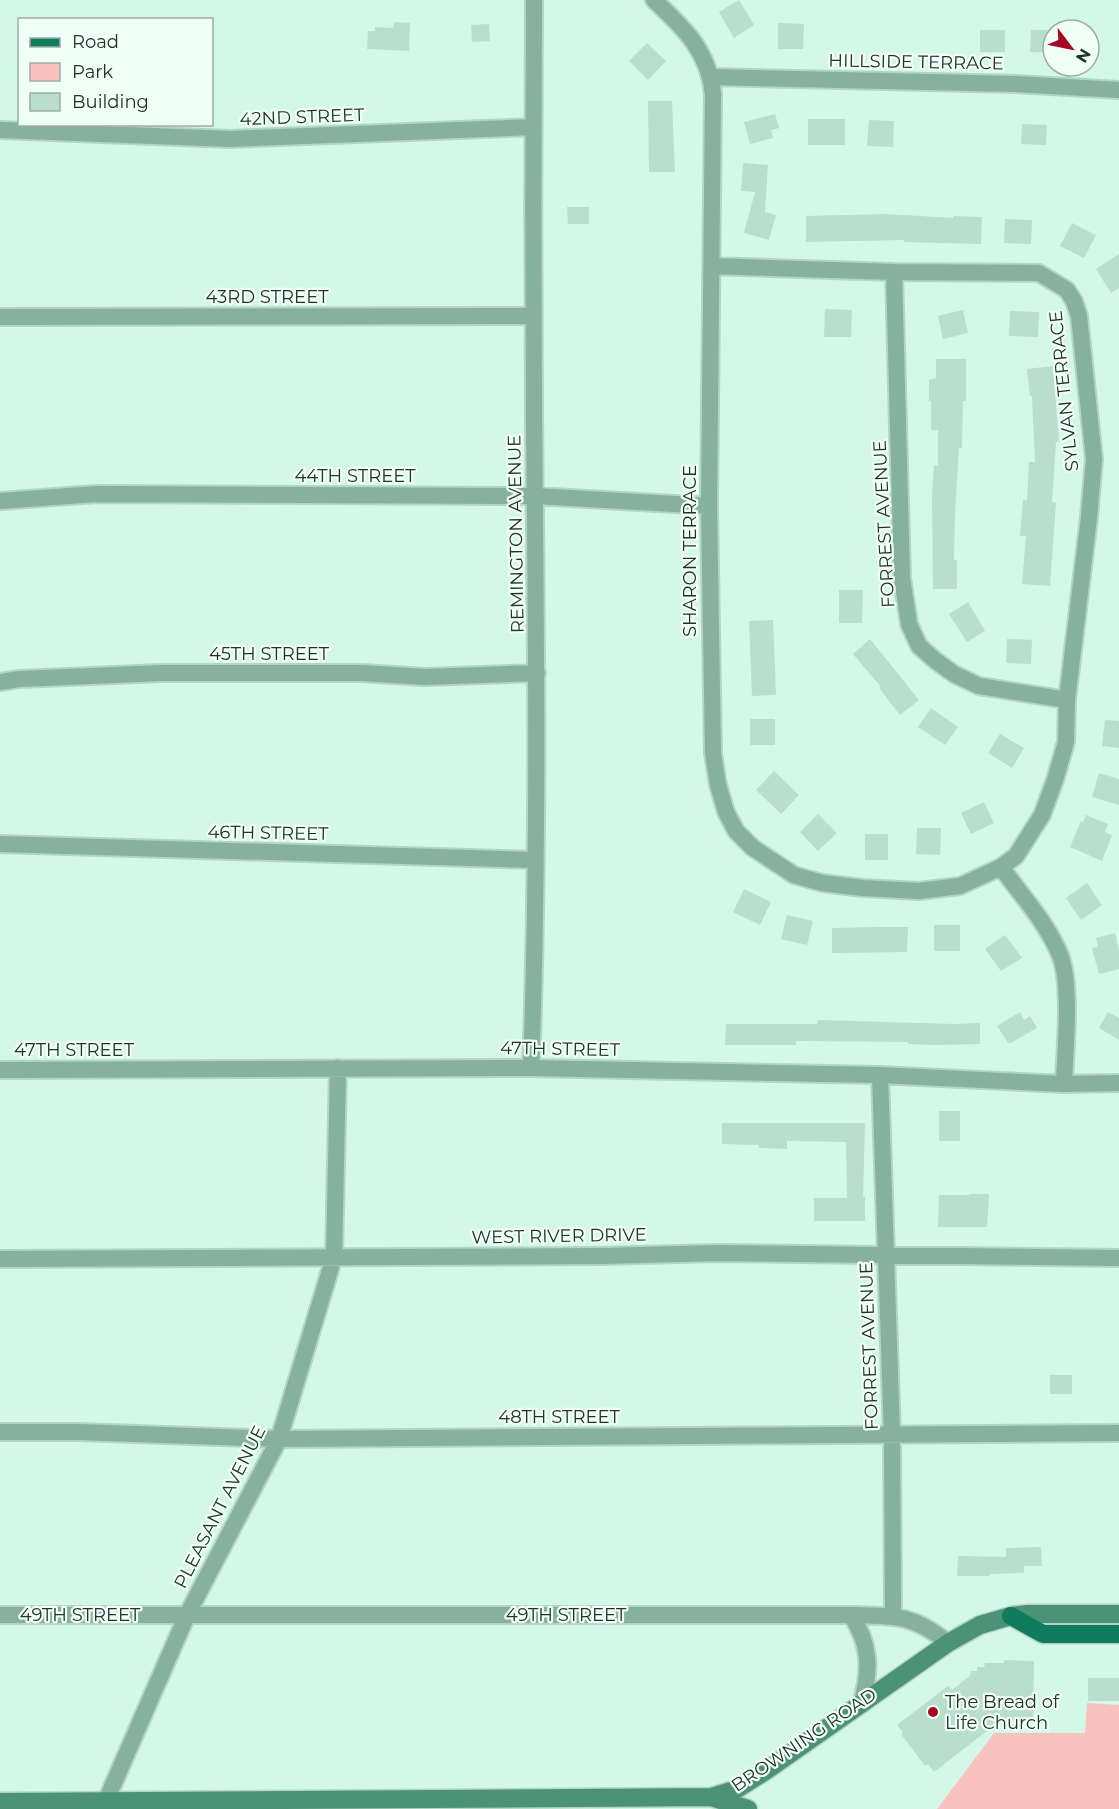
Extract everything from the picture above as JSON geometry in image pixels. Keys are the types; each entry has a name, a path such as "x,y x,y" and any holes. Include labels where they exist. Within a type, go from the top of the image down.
{"main road":[{"path":"948,1643 980,1625 1011,1616 1119,1614"},
{"path":"1011,1616 1043,1634 1119,1634"},
{"name":"BROWNING ROAD","path":"0,1802 105,1805 711,1797 737,1789 767,1770 862,1701 948,1643"},
{"path":"711,1797 748,1809"}],"street":[{"name":"REMINGTON AVENUE","path":"531,1068 536,860 537,673 533,316 534,0"},
{"name":"SHARON TERRACE","path":"654,0 686,30 701,53 711,77 712,266 709,506 713,753 718,785 726,812 736,831 773,863 794,875 822,883 919,891 960,886 1001,867"},
{"name":"HILLSIDE TERRACE","path":"711,77 1016,84 1119,90"},
{"name":"42ND STREET","path":"0,130 230,139 533,128"},
{"name":"SYLVAN TERRACE","path":"712,266 894,272 1039,273 1067,290 1074,301 1079,316 1094,459 1067,700 1065,742 1055,780 1042,815 1016,856 1001,867"},
{"name":"FORREST AVENUE","path":"894,272 902,578 909,624 919,646 954,674 979,686 1067,700"},
{"name":"43RD STREET","path":"0,317 533,316"},
{"name":"44TH STREET","path":"0,501 96,494 535,496 709,506"},
{"name":"45TH STREET","path":"0,682 162,673 362,673 425,677 537,673"},
{"name":"46TH STREET","path":"0,844 536,860"},
{"path":"1001,867 1047,930 1060,955 1065,972 1064,1084"},
{"name":"PLEASANT AVENUE","path":"105,1805 188,1615 279,1438 334,1257 338,1068"},
{"name":"47TH STREET","path":"0,1070 531,1068 880,1075 1064,1084 1119,1083"},
{"name":"FORREST AVENUE","path":"880,1075 892,1435 893,1616"},
{"name":"WEST RIVER DRIVE","path":"0,1259 603,1256 717,1253 1119,1258"},
{"name":"48TH STREET","path":"0,1432 279,1438 1119,1433"},
{"name":"49TH STREET","path":"0,1615 893,1616 905,1618 926,1627 948,1643"},
{"path":"851,1615 862,1635 868,1653 869,1670 862,1701"}],"green space":[{"path":"1087,1703 1119,1705 1119,1809 937,1809 994,1733 1085,1733"}],"building":[{"path":"739,0 754,25 734,38 719,12"},
{"path":"394,22 410,23 409,51 367,49 368,31 375,31 375,27 393,28"},
{"path":"778,23 804,24 803,49 778,49"},
{"path":"489,24 490,41 472,42 471,25"},
{"path":"980,30 1005,30 1005,52 980,52"},
{"path":"1031,30 1041,30 1041,52 1030,52"},
{"path":"647,43 666,61 648,80 629,61"},
{"path":"648,101 672,101 675,172 649,172"},
{"path":"775,114 779,128 771,130 773,138 750,144 744,122"},
{"path":"808,119 845,119 845,145 808,145"},
{"path":"869,120 894,121 893,147 867,146"},
{"path":"1022,124 1047,125 1046,145 1021,144"},
{"path":"743,163 768,165 765,212 776,215 769,240 744,233 755,192 741,191"},
{"path":"567,207 589,207 589,224 568,224"},
{"path":"886,214 953,218 953,216 982,217 981,244 904,242 904,240 806,242 806,216"},
{"path":"1005,219 1032,220 1031,244 1004,243"},
{"path":"1072,223 1096,235 1084,258 1060,246"},
{"path":"1119,254 1119,288 1111,293 1096,269"},
{"path":"825,309 852,310 851,337 824,337"},
{"path":"963,310 968,333 943,339 938,316"},
{"path":"1010,311 1039,312 1038,337 1009,336"},
{"path":"936,359 966,359 966,401 963,401 962,448 959,448 955,512 954,560 957,560 957,589 933,589 932,496 934,465 938,466 938,430 931,430 929,380 936,378"},
{"path":"1053,366 1059,442 1056,442 1052,502 1056,503 1050,586 1022,584 1026,536 1020,536 1023,500 1027,500 1029,462 1035,462 1032,396 1030,396 1027,369"},
{"path":"839,590 863,590 862,623 839,623"},
{"path":"968,602 985,631 967,642 949,614"},
{"path":"773,620 776,695 752,696 749,621"},
{"path":"870,639 919,700 900,715 879,688 881,687 853,654"},
{"path":"1007,639 1032,640 1031,664 1006,663"},
{"path":"931,708 958,727 945,745 918,727"},
{"path":"750,719 775,719 775,745 750,745"},
{"path":"1105,720 1119,721 1119,748 1102,746"},
{"path":"1000,734 1024,748 1012,768 988,753"},
{"path":"774,771 799,795 781,814 756,790"},
{"path":"1099,773 1119,779 1119,805 1092,797"},
{"path":"984,802 994,823 971,834 961,813"},
{"path":"818,814 837,833 818,851 800,832"},
{"path":"1086,815 1108,824 1105,832 1112,835 1102,861 1070,847"},
{"path":"917,828 941,828 940,855 916,854"},
{"path":"865,834 888,834 888,860 865,860"},
{"path":"1087,883 1102,905 1081,920 1066,898"},
{"path":"744,889 771,902 760,925 733,912"},
{"path":"787,915 813,921 807,945 781,939"},
{"path":"934,925 960,925 960,951 934,951"},
{"path":"908,927 907,952 832,953 832,928"},
{"path":"1115,933 1119,951 1119,969 1099,974 1092,948 1098,947 1096,938"},
{"path":"1005,935 1022,958 1001,971 985,949"},
{"path":"1020,1012 1024,1020 1030,1016 1037,1028 1009,1044 997,1026"},
{"path":"1108,1012 1119,1018 1119,1040 1099,1028"},
{"path":"818,1020 980,1023 980,1044 796,1041 796,1045 725,1045 726,1024 817,1024"},
{"path":"939,1111 960,1111 960,1141 939,1141"},
{"path":"722,1123 865,1123 863,1197 865,1197 865,1221 814,1221 814,1198 847,1198 846,1142 787,1141 787,1149 759,1148 759,1145 722,1144"},
{"path":"989,1194 987,1227 938,1227 939,1195"},
{"path":"1050,1375 1072,1375 1072,1394 1050,1394"},
{"path":"1041,1547 1042,1566 1024,1566 1024,1573 957,1576 958,1556 1006,1557 1006,1548"},
{"path":"1004,1660 1034,1661 1033,1721 1001,1720 934,1772 928,1764 925,1766 897,1725 948,1686 952,1690 970,1676 971,1671 977,1671 977,1667 984,1667 985,1663 1004,1663"},
{"path":"1088,1678 1119,1678 1119,1701 1088,1701"}],"place":[{"name":"The Bread of Life Church","path":"933,1712"}]}
